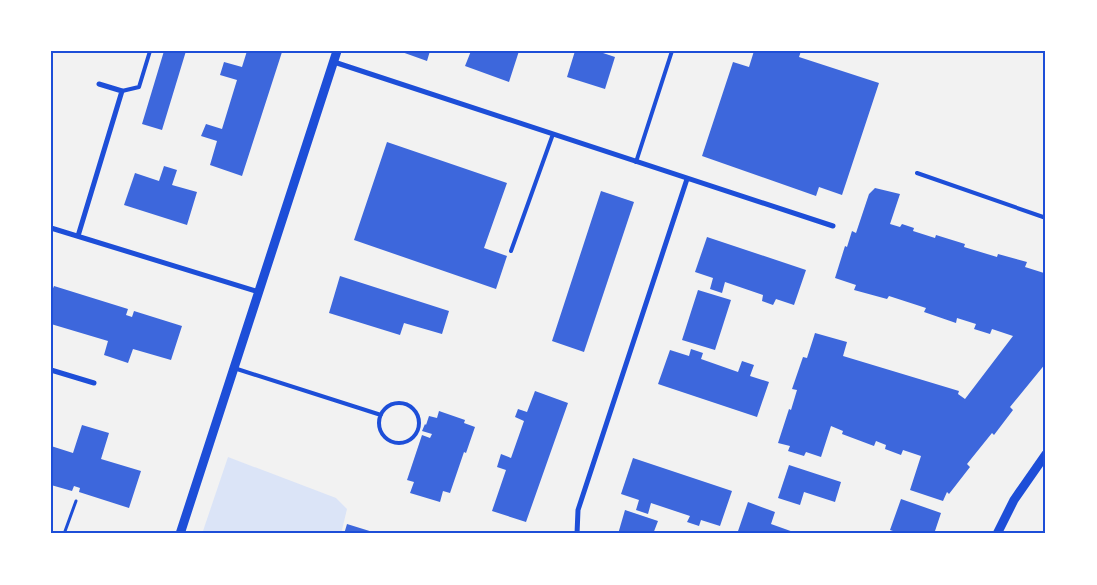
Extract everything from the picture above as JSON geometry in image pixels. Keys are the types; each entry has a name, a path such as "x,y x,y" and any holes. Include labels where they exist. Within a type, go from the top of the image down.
{"street":[{"path":"180,534 338,51"},
{"path":"334,62 833,226"},
{"path":"78,236 122,91 99,84"},
{"path":"577,534 578,510 687,179"},
{"path":"51,228 259,292"},
{"path":"51,370 94,383"},
{"path":"998,534 1014,500 1046,454"}],"lane":[{"path":"122,91 139,86 150,51"},
{"path":"636,162 672,51"},
{"path":"511,251 553,134"},
{"path":"917,173 1046,218"},
{"path":"234,368 381,416"},
{"path":"396,404 408,406 417,415 418,428 406,442 393,442 382,434 379,422 381,416 389,406 396,404"}],"path":[{"path":"64,534 76,501"}],"shaded area":[{"path":"228,457 336,498 347,509 341,534 202,534"}],"building":[{"path":"164,51 186,51 162,130 142,124"},
{"path":"247,51 282,52 242,176 210,165 217,141 201,136 206,124 222,129 237,80 220,75 224,62 242,67"},
{"path":"399,51 430,51 427,61"},
{"path":"471,51 519,51 509,82 465,66"},
{"path":"575,51 597,51 615,57 605,89 567,77"},
{"path":"754,51 801,51 799,57 879,83 842,195 819,187 816,196 702,156 733,62 749,67"},
{"path":"387,142 507,183 484,248 507,256 496,289 354,240"},
{"path":"164,166 177,170 172,185 197,192 187,225 124,205 135,173 159,181"},
{"path":"875,188 900,194 890,224 900,227 902,224 914,228 913,231 935,238 936,235 965,244 964,247 997,257 998,254 1027,262 1025,267 1044,273 1046,267 1046,363 1010,407 1013,410 994,435 992,433 967,464 970,467 949,494 947,492 943,501 910,490 921,456 903,450 901,455 885,449 886,445 876,441 874,446 842,434 843,431 831,426 821,457 806,452 804,456 788,451 790,446 778,443 797,390 792,389 803,357 807,358 815,333 847,342 843,356 959,391 958,394 965,399 1013,336 992,329 990,334 974,329 976,324 957,318 956,323 924,312 926,308 889,296 887,299 854,290 856,285 835,278 845,246 847,247 852,231 856,233 869,194"},
{"path":"601,191 634,202 584,352 552,341"},
{"path":"707,237 806,270 794,305 776,299 773,305 762,301 763,295 725,282 722,293 710,289 713,278 695,272"},
{"path":"340,276 449,311 442,334 404,323 400,335 329,313"},
{"path":"54,286 128,309 126,315 132,317 134,311 182,326 171,360 133,349 128,363 104,355 108,341 51,324 51,293"},
{"path":"698,290 731,300 715,350 682,340"},
{"path":"691,349 703,353 701,359 738,372 742,361 754,365 750,376 769,382 757,417 658,384 670,350 689,356"},
{"path":"535,391 568,403 526,522 492,511 506,470 497,467 501,454 511,458 524,421 515,417 518,409 527,412"},
{"path":"439,411 465,420 464,423 475,427 450,493 443,491 440,502 410,493 414,482 407,480 422,435 430,438 432,434 422,431 425,424 429,416 437,418"},
{"path":"82,425 109,433 101,459 141,471 129,508 79,492 80,488 74,486 72,491 51,485 51,446 73,453"},
{"path":"633,458 732,491 720,526 701,520 699,526 687,522 690,516 651,503 648,514 636,510 639,500 621,494"},
{"path":"789,465 841,482 835,502 804,492 800,505 778,498"},
{"path":"901,499 941,513 934,534 902,534 890,530"},
{"path":"748,502 775,512 771,524 799,534 737,534"},
{"path":"625,510 658,521 653,534 618,534"},
{"path":"347,524 376,533 376,534 344,534"}]}
